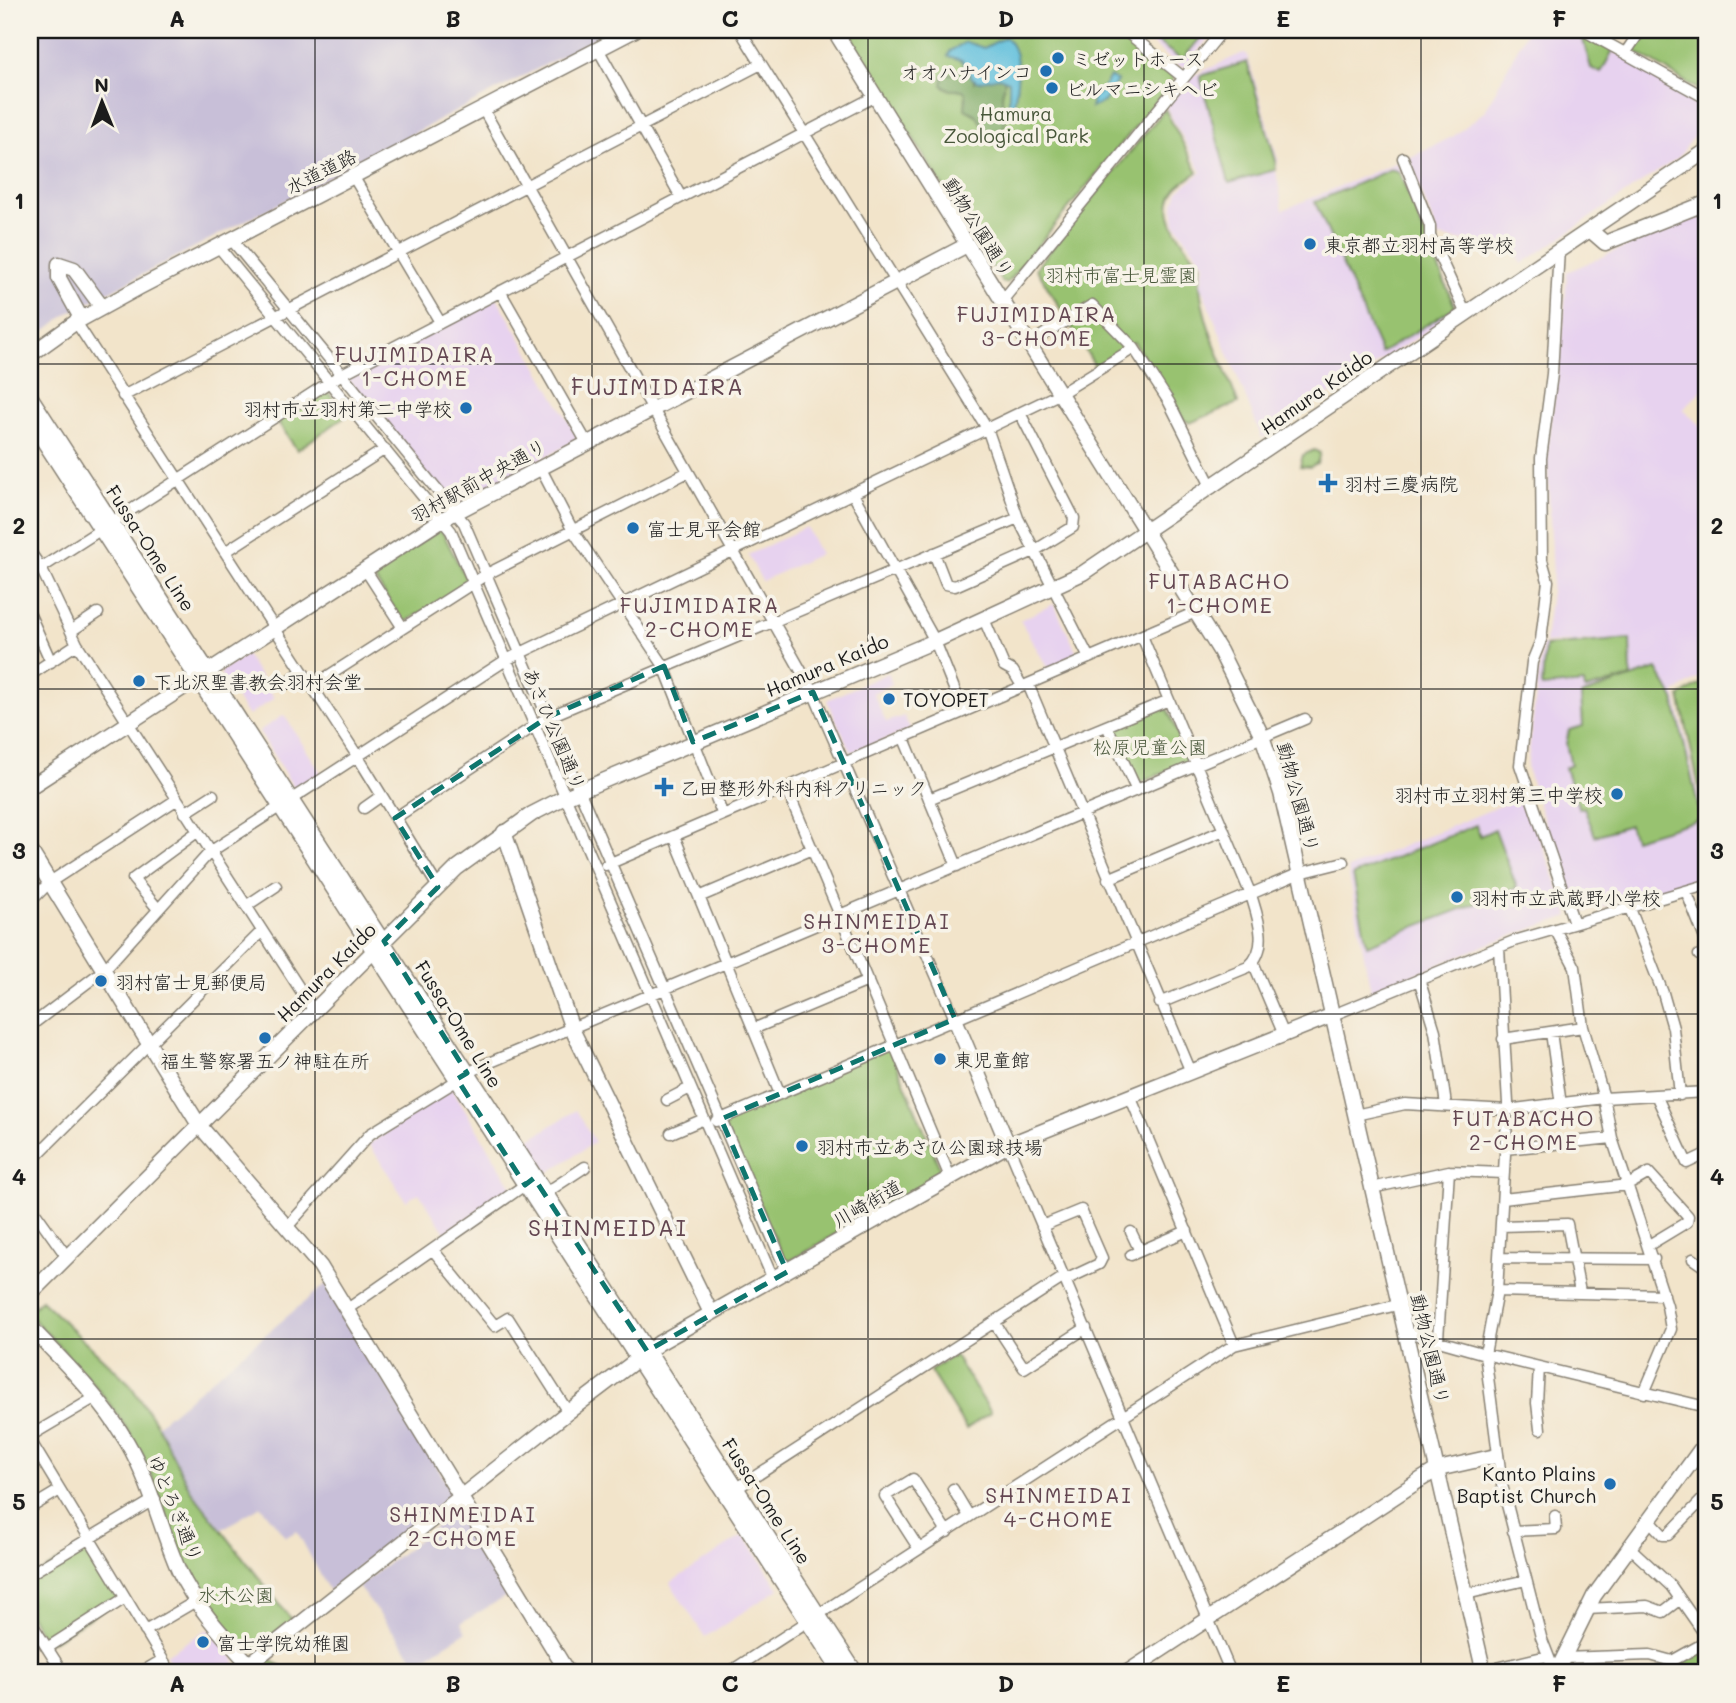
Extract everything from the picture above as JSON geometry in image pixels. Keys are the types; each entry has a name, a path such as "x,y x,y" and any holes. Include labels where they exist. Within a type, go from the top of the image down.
{"street":[{"name":"水道道路","path":"30,355 102,307 635,30"},
{"path":"740,30 987,428 1018,518 1089,658"},
{"name":"動物公園通り","path":"834,30 1196,612 1245,696 1262,736 1281,793 1300,873 1484,1672"},
{"path":"1124,30 1184,78"},
{"path":"1002,301 1223,30"},
{"path":"1584,30 1706,98"},
{"path":"1626,52 1641,30"},
{"path":"598,49 681,197"},
{"path":"123,396 397,250 526,187 761,64"},
{"path":"41,568 342,374 876,96"},
{"path":"483,109 813,692 955,1019 1231,1673"},
{"name":"Hamura Kaido","path":"30,1294 457,867 504,832 572,794 1054,589 1146,533 1465,312 1706,151"},
{"path":"1403,158 1430,226 1430,236 1465,312"},
{"path":"353,176 440,322"},
{"path":"1590,230 1605,243 1706,203"},
{"name":"あさひ公園通り","path":"225,243 289,309 342,374 450,515 487,574 548,717 597,869 774,1279"},
{"name":"あさひ公園通り","path":"225,243 275,316 330,383 385,449 450,515 474,584 534,725 611,863 787,1272"},
{"name":"羽村駅前中央通り","path":"30,786 450,515 895,280 967,245"},
{"path":"1559,249 1552,374 1541,458 1542,560 1548,581 1541,640 1532,662 1520,765 1574,923"},
{"path":"102,307 74,269 59,264 60,278 79,320 123,396 358,757 438,887"},
{"path":"500,291 587,443"},
{"path":"1030,343 1092,305 1134,348 1169,402 1212,488"},
{"path":"30,1027 104,970 210,852 506,660 1061,393 1134,348"},
{"name":"Fussa-Ome Line","path":"30,396 105,526"},
{"path":"934,553 946,583 955,586 1034,551 1073,527 1074,518 1020,413"},
{"name":"Fussa-Ome Line","path":"30,420 105,526 285,803 372,953 462,1076"},
{"path":"225,552 385,449"},
{"path":"540,467 572,529 664,666 722,813"},
{"path":"311,687 487,574 688,472"},
{"path":"853,494 935,641 963,711"},
{"path":"395,818 548,717 1018,518"},
{"path":"30,552 41,568 77,644 313,1011"},
{"path":"365,569 403,628"},
{"path":"597,869 843,761 1196,612"},
{"path":"71,631 98,613"},
{"path":"30,615 51,662"},
{"path":"984,619 1004,666 1013,671 1025,685 1054,747 1134,943 1191,1072"},
{"path":"1142,636 1251,895 1261,927 1261,944 1253,962 1160,1003"},
{"path":"30,675 77,644"},
{"path":"284,685 302,672"},
{"path":"929,799 1170,700"},
{"path":"287,1227 365,1138 462,1076 1305,719"},
{"path":"1107,726 1136,789"},
{"path":"903,736 957,866"},
{"path":"786,787 950,1177"},
{"path":"185,813 213,795"},
{"path":"364,808 381,796"},
{"path":"30,902 50,882 176,800"},
{"name":"Fussa-Ome Line","path":"285,803 384,941 462,1076 530,1182 813,1618 856,1673"},
{"path":"1108,879 1224,830"},
{"path":"158,909 133,879 197,832"},
{"path":"504,832 572,1029 711,1313"},
{"path":"674,836 779,1094"},
{"path":"699,897 812,849"},
{"path":"30,850 200,1125 316,1260 568,1673"},
{"path":"671,1133 721,1119 1300,873 1344,862"},
{"path":"1333,1015 1499,948 1629,906 1706,885"},
{"path":"246,906 276,886"},
{"path":"1686,891 1706,941"},
{"path":"1629,906 1663,993 1673,1028 1680,1094"},
{"path":"1555,929 1575,967 1583,1027 1604,1098 1612,1138 1654,1259 1671,1329 1644,1393"},
{"path":"30,1162 261,931"},
{"path":"1499,948 1507,1110 1497,1291 1485,1354 1496,1455 1546,1654 1555,1673"},
{"path":"1253,962 1284,1035"},
{"path":"1419,979 1435,1031 1446,1105"},
{"path":"753,1029 868,981"},
{"name":"川崎街道","path":"248,1670 460,1497 642,1354 1008,1145 1333,1015"},
{"path":"1503,1040 1583,1027"},
{"path":"1551,1032 1561,1105"},
{"path":"667,1100 690,1088"},
{"path":"1656,1095 1688,1163 1706,1154"},
{"path":"1356,1115 1405,1104 1507,1110 1604,1098 1705,1095"},
{"path":"1130,1096 1234,1345"},
{"path":"1505,1149 1612,1138"},
{"path":"544,1194 585,1167"},
{"path":"1372,1188 1449,1171 1504,1173"},
{"path":"1438,1339 1449,1171"},
{"path":"1503,1199 1628,1185 1649,1173 1688,1216 1687,1222 1649,1245"},
{"path":"346,1310 530,1182"},
{"name":"Fussa-Ome Line","path":"530,1182 544,1194 642,1354"},
{"path":"30,1205 67,1256"},
{"path":"731,1492 994,1322 1064,1279 1099,1264 1102,1258 1081,1210 1042,1226"},
{"path":"1501,1226 1567,1224 1580,1293"},
{"path":"1131,1232 1135,1253 1187,1231"},
{"path":"433,1250 495,1326 508,1318 568,1412"},
{"path":"1499,1258 1654,1259"},
{"path":"1693,1259 1706,1268"},
{"path":"1497,1291 1664,1295"},
{"path":"728,1673 1234,1345 1401,1304"},
{"path":"994,1322 1024,1368 1086,1328"},
{"name":"ゆとろぎ通り","path":"30,1327 96,1397 127,1443 155,1499 179,1571 196,1601 248,1670"},
{"path":"1407,1332 1485,1354 1706,1407"},
{"path":"1539,1367 1537,1403 1540,1429"},
{"path":"96,1397 30,1438 171,1673"},
{"path":"1555,1673 1587,1609 1628,1546 1706,1442"},
{"path":"1126,1673 1438,1469 1496,1455"},
{"path":"919,1549 885,1496 913,1479 947,1532"},
{"path":"953,1489 969,1516"},
{"path":"30,1508 60,1490"},
{"path":"1648,1519 1664,1535 1668,1535 1706,1496"},
{"path":"30,1574 155,1499"},
{"path":"1513,1531 1556,1529 1555,1516"},
{"path":"1628,1546 1662,1577 1706,1636"},
{"path":"1466,1594 1526,1580"},
{"path":"47,1648 125,1598"},
{"path":"1587,1609 1647,1606 1663,1612 1680,1599"},
{"path":"145,1631 196,1601"},
{"name":"Fussa-Ome Line","path":"813,1618 841,1673"},
{"path":"30,1620 63,1673"},
{"path":"1484,1672 1546,1654 1650,1655 1672,1661 1706,1642"},
{"path":"140,1673 162,1660"}],"highlighted area":[{"path":"664,666 693,742 813,692 955,1019 721,1119 787,1272 647,1351 534,1178 525,1185 457,1079 467,1073 384,941 438,887 395,818 548,717"}],"shaded area":[{"path":"30,30 612,30 70,312 30,342"},
{"path":"1134,30 1215,30 1186,66 1181,67"},
{"path":"1527,30 1570,30 1582,36 1591,69 1601,73 1614,51 1706,104 1706,119 1679,157 1522,264 1514,249 1438,237 1409,158 1454,136 1485,111"},
{"name":"東京都立羽村高等学校","path":"1243,53 1247,54 1278,160 1276,171 1283,210 1397,162 1458,311 1262,438 1201,286 1204,264 1175,223 1173,206 1178,191 1202,172 1166,107 1190,77"},
{"path":"1706,212 1706,386 1683,409 1706,431 1706,674 1675,692 1706,829 1706,877 1575,915 1527,768 1542,645 1605,639 1545,643 1553,574 1547,456 1563,332 1567,272"},
{"name":"羽村市立羽村第二中学校","path":"496,296 579,439 452,506 347,378"},
{"path":"806,527 820,554 762,581 748,555"},
{"path":"1054,604 1079,657 1049,670 1020,620"},
{"path":"246,655 274,698 248,716 221,676 222,670"},
{"path":"888,673 892,684 873,693 886,722 904,716 911,730 851,752 827,700"},
{"path":"284,715 321,773 295,790 259,731"},
{"name":"羽村市立武蔵野小学校","path":"1524,796 1569,916 1493,942 1371,992 1348,869"},
{"path":"452,1088 512,1187 446,1234 419,1193 406,1201 369,1144"},
{"path":"576,1110 595,1142 545,1175 524,1143"},
{"path":"326,1284 451,1490 450,1495 329,1591 297,1531 286,1537 261,1506 222,1529 191,1491 157,1425"},
{"path":"458,1509 463,1510 513,1592 461,1623 466,1632 417,1662 358,1587"},
{"path":"744,1535 779,1589 705,1637 670,1583"},
{"name":"富士学院幼稚園","path":"208,1629 235,1660 235,1667 227,1673 176,1673 166,1655"}],"green space":[{"name":"Hamura Zoological Park","path":"846,30 1116,30 1173,74 1173,81 1007,283 1002,282"},
{"path":"1141,30 1207,30 1182,60"},
{"path":"1645,30 1706,30 1706,94 1634,51"},
{"path":"1582,36 1613,50 1601,73 1591,68"},
{"path":"1247,62 1276,161 1275,170 1229,183 1200,76"},
{"path":"967,69 973,73 974,82 981,74 1004,78 1002,101 1006,117 1000,136 991,138 976,115 965,109 966,94 963,90 950,90 942,85 943,76"},
{"name":"羽村市富士見霊園","path":"1165,109 1198,172 1176,189 1169,208 1171,218 1181,238 1200,264 1206,317 1238,403 1190,423 1184,420 1134,342 1095,366 1036,268"},
{"path":"1391,169 1399,172 1455,307 1381,353 1315,202"},
{"path":"325,388 346,416 297,450 276,419"},
{"path":"1314,450 1320,453 1317,463 1310,467 1300,466 1303,455"},
{"path":"441,529 469,585 403,623 371,573"},
{"path":"1630,639 1631,677 1585,690 1584,683 1542,687 1545,646"},
{"path":"1657,669 1674,699 1701,819 1634,839 1629,825 1595,836 1584,807 1579,809 1565,768 1571,765 1566,744 1569,730 1583,726 1581,695"},
{"path":"1706,681 1706,795 1701,797 1680,696"},
{"name":"松原児童公園","path":"1165,703 1189,762 1135,785 1108,726"},
{"path":"1476,825 1480,836 1495,829 1517,888 1367,945 1353,875"},
{"path":"889,1046 942,1173 786,1263 721,1121"},
{"name":"水木公園","path":"41,1300 129,1383 157,1425 191,1491 292,1620 253,1651 247,1650 222,1622 192,1580 180,1555 148,1467 118,1415 76,1364 30,1316 30,1311"},
{"path":"954,1355 991,1412 966,1429 930,1371"},
{"path":"86,1545 119,1595 118,1600 51,1642 45,1642 30,1616 30,1579"},
{"path":"1706,1646 1706,1673 1664,1673 1671,1666"},
{"name":"水木公園","path":"270,1658 289,1673 267,1673 263,1663"}],"water":[{"path":"1005,37 1011,44 1017,62 1013,110 1009,109 1009,81 999,77 978,82 971,77 962,60 948,56 950,51 966,42 984,48"},
{"path":"1110,77 1117,81 1104,102 1091,108 1094,95 1098,94"}],"place":[{"name":"ミゼットホース","path":"1058,58"},
{"name":"オオハナインコ","path":"1046,71"},
{"name":"ビルマニシキヘビ","path":"1052,88"},
{"name":"東京都立羽村高等学校","path":"1310,244"},
{"name":"羽村市立羽村第二中学校","path":"466,408"},
{"name":"羽村三慶病院","path":"1328,483"},
{"name":"富士見平会館","path":"633,528"},
{"name":"下北沢聖書教会羽村会堂","path":"139,681"},
{"name":"TOYOPET","path":"889,699"},
{"name":"乙田整形外科内科クリニック","path":"664,787"},
{"name":"羽村市立羽村第三中学校","path":"1617,794"},
{"name":"羽村市立武蔵野小学校","path":"1457,897"},
{"name":"羽村富士見郵便局","path":"101,981"},
{"name":"福生警察署五ノ神駐在所","path":"265,1038"},
{"name":"東児童館","path":"940,1059"},
{"name":"羽村市立あさひ公園球技場","path":"802,1146"},
{"name":"Kanto Plains Baptist Church","path":"1610,1484"},
{"name":"富士学院幼稚園","path":"203,1642"}],"district":[{"name":"FUJIMIDAIRA 3-CHOME","path":"1037,325"},
{"name":"FUJIMIDAIRA 1-CHOME","path":"415,365"},
{"name":"FUJIMIDAIRA","path":"658,386"},
{"name":"FUTABACHO 1-CHOME","path":"1220,592"},
{"name":"FUJIMIDAIRA 2-CHOME","path":"700,616"},
{"name":"SHINMEIDAI 3-CHOME","path":"877,932"},
{"name":"FUTABACHO 2-CHOME","path":"1524,1129"},
{"name":"SHINMEIDAI","path":"608,1227"},
{"name":"SHINMEIDAI 4-CHOME","path":"1059,1506"},
{"name":"SHINMEIDAI 2-CHOME","path":"463,1525"}]}
